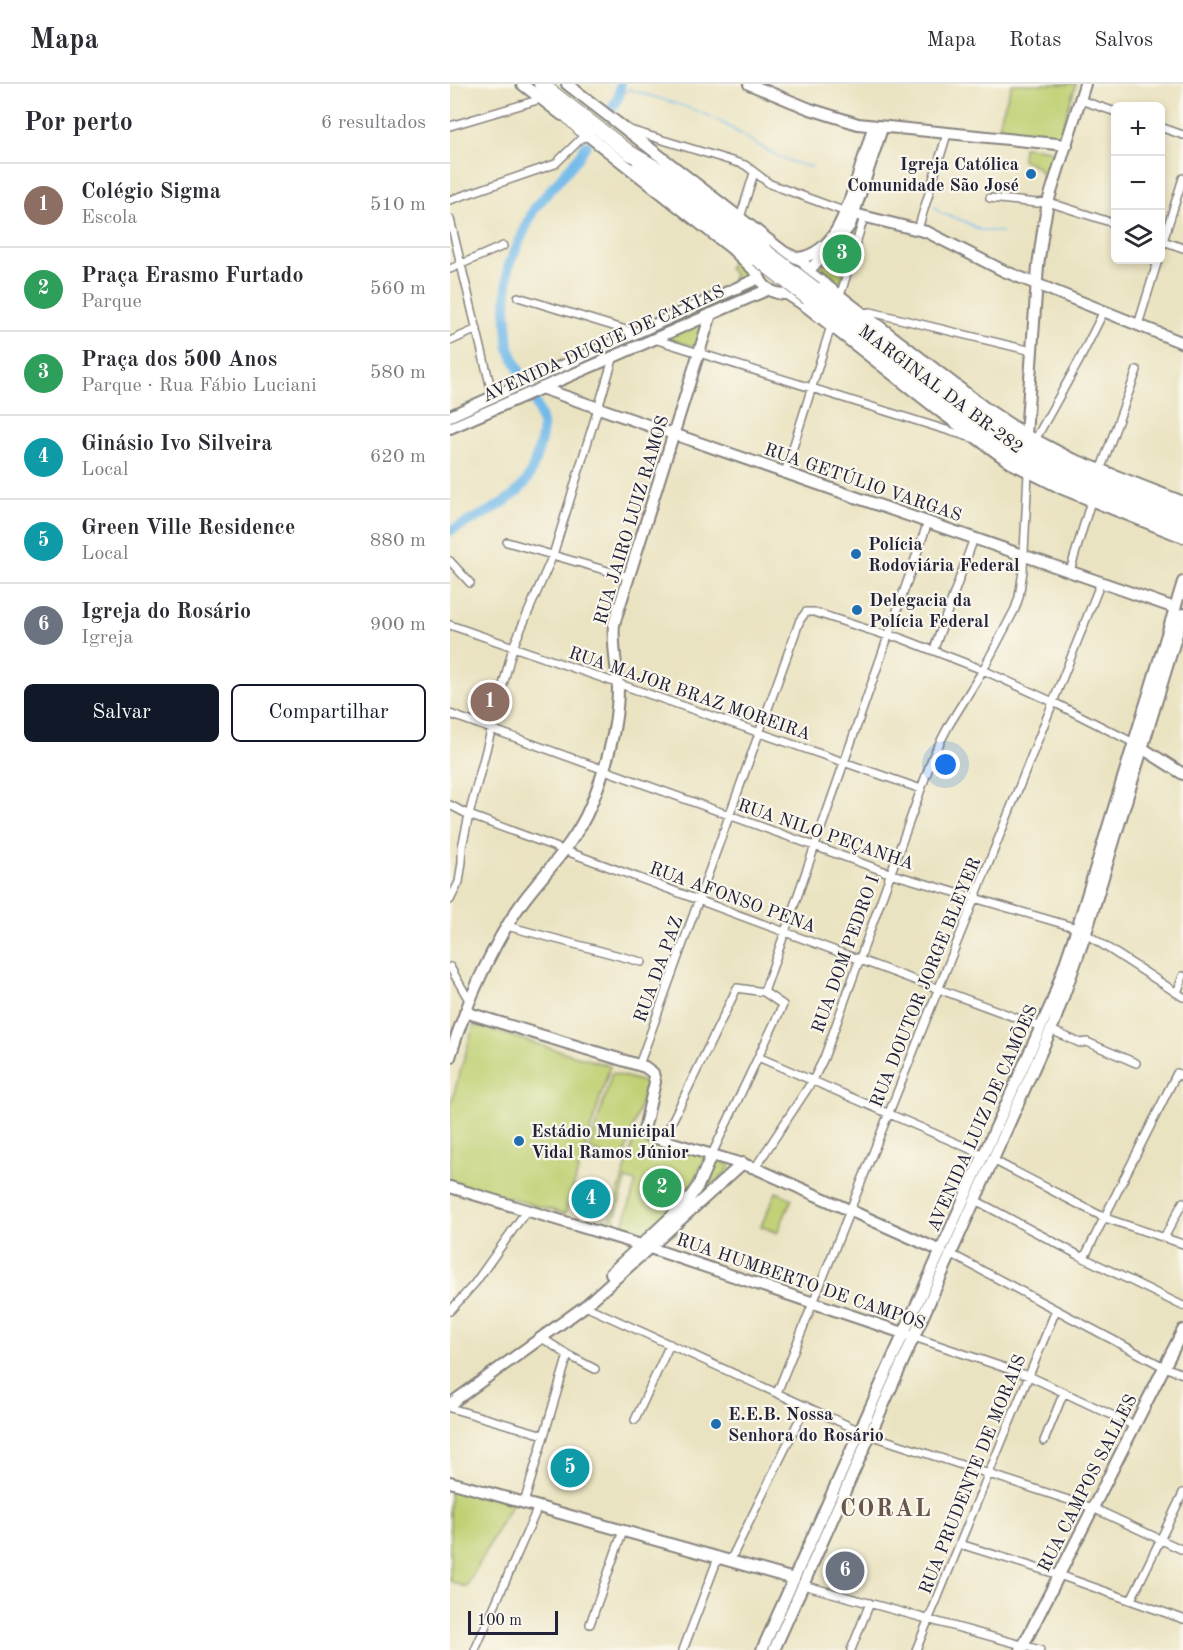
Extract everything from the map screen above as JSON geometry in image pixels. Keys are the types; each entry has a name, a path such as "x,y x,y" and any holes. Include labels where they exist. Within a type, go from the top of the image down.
{"highway":[{"path":"539,84 586,134"},
{"path":"539,84 630,153 661,171 761,255 1007,434 1051,459 1183,512"},
{"path":"812,293 948,412"},
{"path":"923,361 954,396"},
{"path":"912,390 1058,476 1183,526"}],"main road":[{"path":"522,84 731,248 769,289 780,294 795,292 803,285 809,271 836,244 855,215 877,127"},
{"path":"567,84 784,252 799,258 809,271"},
{"path":"749,84 828,116 877,127 1067,145"},
{"path":"1031,437 1032,351 1041,243 1048,202 1085,84"},
{"path":"855,215 918,229 993,266 1183,344"},
{"path":"799,258 814,253 855,215"},
{"path":"758,276 758,267 764,259 775,253 784,252"},
{"name":"MARGINAL DA BR-282","path":"809,271 984,407 1031,437 1100,471 1183,502"},
{"name":"AVENIDA DUQUE DE CAXIAS","path":"450,416 758,276"},
{"name":"AVENIDA DUQUE DE CAXIAS","path":"450,428 769,289"},
{"name":"MARGINAL DA BR-282","path":"787,294 912,390"},
{"name":"RUA JAIRO LUIZ RAMOS","path":"450,1056 452,1042 507,926 565,851 585,820 603,770 616,723 618,684 613,635 617,614 711,314"},
{"name":"RUA GETÚLIO VARGAS","path":"541,388 1180,611"},
{"name":"MARGINAL DA BR-282","path":"948,412 976,440 1028,473 1091,501 1183,537"},
{"name":"AVENIDA LUIZ DE CAMÕES","path":"762,1650 798,1582 1046,1028 1081,931 1180,611 1183,582"},
{"path":"1138,745 1183,774"},
{"path":"468,1007 639,1065 653,1073 655,1082 643,1134 755,1168 946,1253"},
{"path":"450,1406 585,1306 646,1246 691,1197 712,1154"},
{"name":"AVENIDA LUIZ DE CAMÕES","path":"946,1253 975,1200 988,1158"},
{"path":"450,1395 581,1301 742,1163"},
{"name":"RUA HUMBERTO DE CAMPOS","path":"450,1187 646,1246 909,1335"},
{"name":"RUA CAMPOS SALLES","path":"1022,1648 1183,1330"},
{"path":"451,1484 798,1582"},
{"name":"AVENIDA LUIZ DE CAMÕES","path":"774,1650 798,1582"}],"street":[{"path":"450,126 541,99"},
{"path":"1080,100 1111,110"},
{"path":"1165,128 1183,135"},
{"path":"625,129 735,162 750,168 770,184 855,215 842,290"},
{"path":"450,200 555,164 586,134"},
{"path":"918,229 947,134"},
{"path":"740,218 754,173"},
{"path":"1165,232 1183,178"},
{"path":"990,198 1048,202 1111,222"},
{"path":"450,219 493,397"},
{"path":"1165,242 1183,248"},
{"path":"450,269 503,246"},
{"path":"1138,325 1157,264"},
{"path":"518,297 636,333"},
{"path":"1031,437 1079,361 1104,311"},
{"path":"861,313 871,312 1032,351"},
{"path":"785,473 831,326"},
{"path":"450,341 477,329"},
{"path":"654,339 976,440"},
{"path":"450,900 459,882 463,841 513,647 554,555 614,356"},
{"path":"1100,471 1137,370"},
{"path":"926,423 937,421 948,412"},
{"name":"RUA DOM PEDRO I","path":"755,1168 813,1080 824,1058 940,740 983,670 1014,609 1021,585 1028,473"},
{"path":"1070,571 1091,501"},
{"path":"764,992 928,522"},
{"path":"934,650 974,538"},
{"path":"507,542 629,577"},
{"path":"450,561 470,583"},
{"name":"RUA DOUTOR JORGE BLEYER","path":"777,1393 1101,582"},
{"name":"RUA DA PAZ","path":"639,1065 800,620 806,612 814,612 888,636"},
{"name":"RUA MAJOR BRAZ MOREIRA","path":"450,626 921,789"},
{"path":"888,636 898,637 983,670 1138,745"},
{"name":"RUA NILO PEÇANHA","path":"450,714 814,847 890,873 1081,931 1180,995"},
{"name":"RUA AFONSO PENA","path":"450,805 469,815 1046,1028 1080,1043 1087,1042 1136,1063"},
{"path":"507,926 642,962"},
{"path":"450,967 468,1007"},
{"path":"1180,995 1183,976"},
{"path":"663,1140 737,988 764,992 783,1005 712,1154"},
{"path":"758,1057 988,1158 1105,1218 1183,1244"},
{"path":"1084,1258 1180,1075"},
{"path":"975,1200 1084,1258 1183,1306"},
{"path":"1164,1238 1183,1202"},
{"path":"450,1311 475,1283 527,1210"},
{"path":"946,1253 1164,1367 1183,1374"},
{"path":"585,1306 865,1433 1093,1508 1183,1550"},
{"name":"RUA PRUDENTE DE MORAIS","path":"916,1650 1056,1310"},
{"name":"RUA HUMBERTO DE CAMPOS","path":"909,1335 1029,1376 1135,1426"},
{"path":"542,1338 595,1369"},
{"path":"635,1420 669,1344"},
{"path":"524,1503 568,1355"},
{"path":"1044,1441 1064,1392"},
{"path":"450,1406 544,1435"},
{"path":"730,1561 806,1406"},
{"path":"1131,1600 1183,1493"},
{"path":"475,1650 538,1507"},
{"path":"590,1624 623,1531"},
{"path":"960,1545 1059,1575 1183,1619"},
{"path":"683,1650 718,1558"},
{"path":"798,1582 1022,1648 1040,1650"},
{"path":"850,1650 870,1603"}],"green space":[{"path":"1012,84 1076,84 1059,137 999,133 1000,119"},
{"path":"1023,147 1044,149 1053,154 1054,164 1047,185 1038,168 1022,160"},
{"path":"859,224 838,290 822,277 820,268 840,248 853,226"},
{"path":"733,260 743,269 746,277 745,281 729,288 734,275 728,269"},
{"path":"704,320 695,347 665,338"},
{"name":"Estádio Municipal Vidal Ramos Júnior","path":"474,1025 610,1066 565,1214 450,1181 450,1106"},
{"path":"612,1073 647,1083 623,1160 589,1150"},
{"path":"635,1137 707,1156 686,1194 637,1239 607,1230","holes":["626,1179 636,1182 621,1232 612,1229"]},
{"path":"717,1160 730,1165 730,1168 649,1244 695,1197 713,1161"},
{"path":"776,1192 792,1199 777,1233 761,1226"},
{"path":"450,1487 514,1500 466,1587 450,1581"}],"waterway":[{"path":"609,113 619,96 620,84"},
{"path":"619,96 629,89 688,108 721,122 786,160 812,167"},
{"path":"521,375 509,348 506,310 508,267 534,209 578,158 586,145"},
{"path":"935,207 940,213 964,221 980,230 1002,232"},
{"path":"450,531 500,505 518,491 527,480 542,434 542,422 534,399"}],"place":[{"name":"Igreja Católica Comunidade São José","path":"1031,174"},
{"name":"Praça dos 500 Anos","path":"842,254"},
{"name":"Polícia Rodoviária Federal","path":"856,554"},
{"name":"Delegacia da Polícia Federal","path":"857,610"},
{"name":"Colégio Sigma","path":"490,702"},
{"name":"Estádio Municipal Vidal Ramos Júnior","path":"519,1141"},
{"name":"Praça Erasmo Furtado","path":"662,1188"},
{"name":"Ginásio Ivo Silveira","path":"591,1199"},
{"name":"E.E.B. Nossa Senhora do Rosário","path":"716,1424"},
{"name":"Green Ville Residence","path":"570,1468"},
{"name":"Igreja do Rosário","path":"845,1571"}],"district":[{"name":"CORAL","path":"886,1508"}]}
